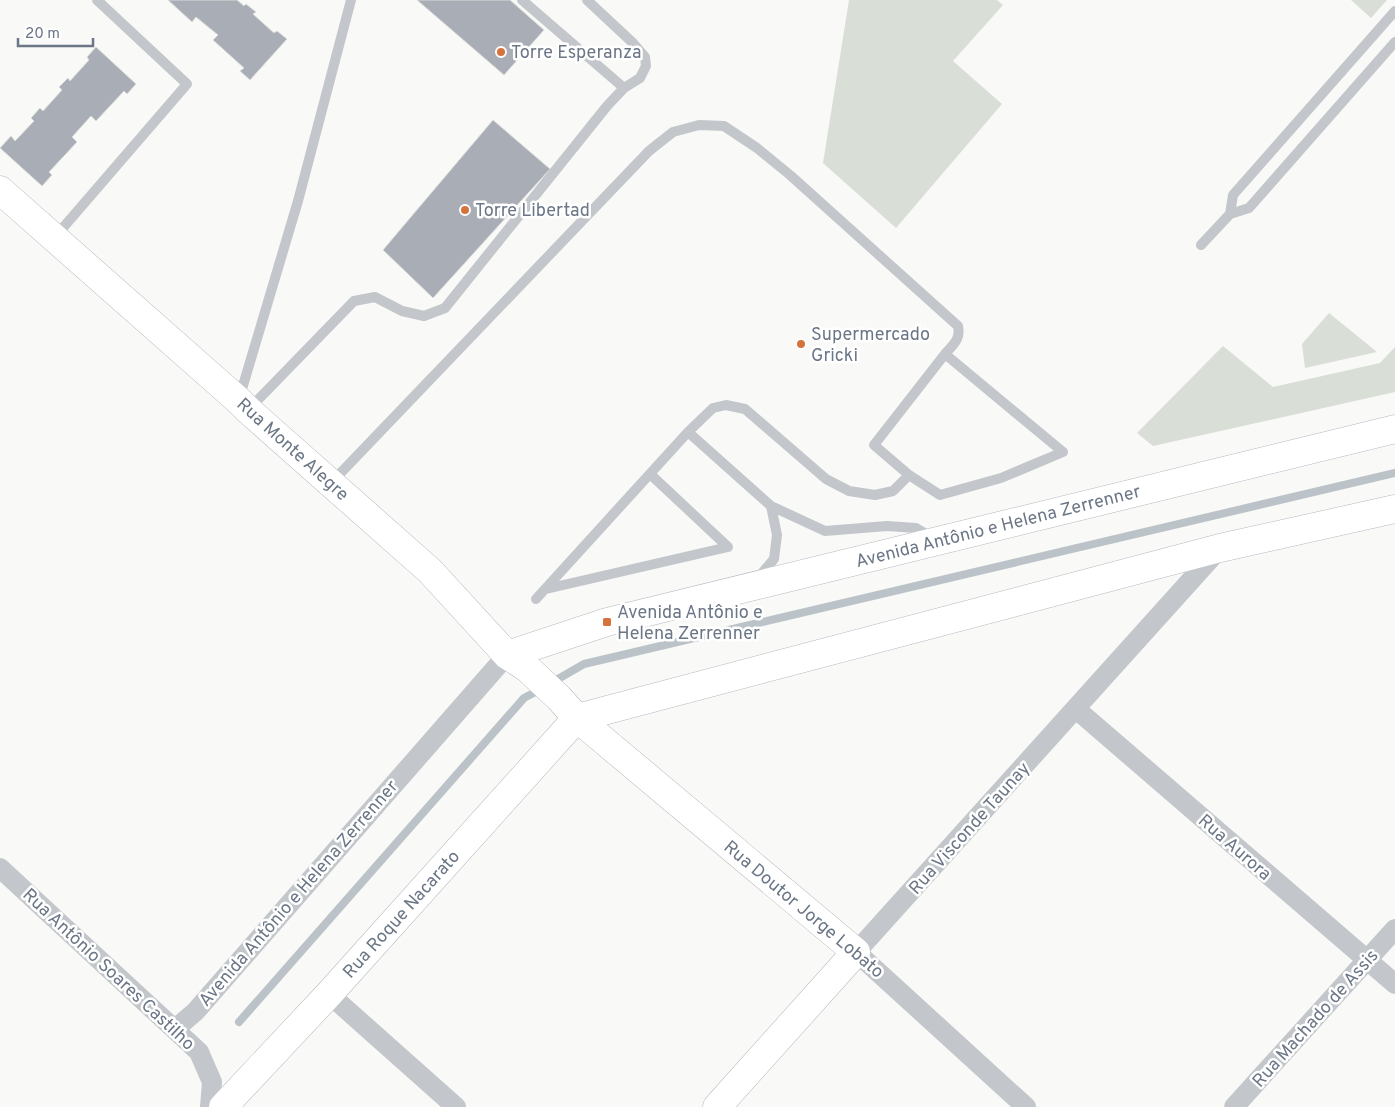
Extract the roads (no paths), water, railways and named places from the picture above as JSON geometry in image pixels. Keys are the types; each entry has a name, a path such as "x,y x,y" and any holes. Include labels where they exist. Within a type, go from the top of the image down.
{"street":[{"name":"Rua Monte Alegre","path":"1,192 430,571 517,662 559,698 577,718"},
{"name":"Avenida Antônio e Helena Zerrenner","path":"175,1028 195,1012 517,662 607,622 1395,429"},
{"path":"577,718 1220,548 1395,509"},
{"name":"Rua Visconde Taunay","path":"717,1107 1220,548"},
{"name":"Rua Aurora","path":"1076,709 1395,984"},
{"name":"Rua Doutor Jorge Lobato","path":"577,718 856,952 1026,1107"},
{"name":"Rua Roque Nacarato","path":"222,1107 329,994 577,718"},
{"name":"Rua Antônio Soares Castilho","path":"0,868 199,1052 212,1082 210,1107"},
{"name":"Rua Machado de Assis","path":"1234,1107 1395,930"},
{"path":"329,994 456,1107"}],"lane":[{"path":"54,238 187,84 97,0"},
{"path":"243,405 351,0"},
{"path":"522,0 624,88"},
{"path":"243,405 354,301 375,297 402,311 424,316 445,308 607,106 624,88 640,78 646,66 645,57 633,43 587,0"},
{"path":"1230,214 1233,195 1395,11"},
{"path":"1201,245 1230,214 1249,208 1395,42"},
{"path":"331,484 649,151 673,132 699,124 724,126 757,148 958,326 958,340 945,354 874,445 909,475 940,494 1002,478 1063,452 945,354"},
{"path":"536,599 688,432 713,408 726,405 745,409 826,479 849,492 875,495 893,491 909,475"},
{"path":"688,432 771,506 825,531 887,526 916,528 938,541"},
{"path":"546,589 728,546 650,474"},
{"path":"751,587 774,559 777,535 771,506"}],"waterway":[{"path":"551,683 584,664 1395,473"},
{"path":"239,1022 524,698 541,689"}],"place":[{"name":"Torre Esperanza","path":"501,52"},
{"name":"Torre Libertad","path":"465,210"},
{"name":"Supermercado Gricki","path":"801,344"},
{"name":"Avenida Antônio e Helena Zerrenner","path":"607,622"}]}
